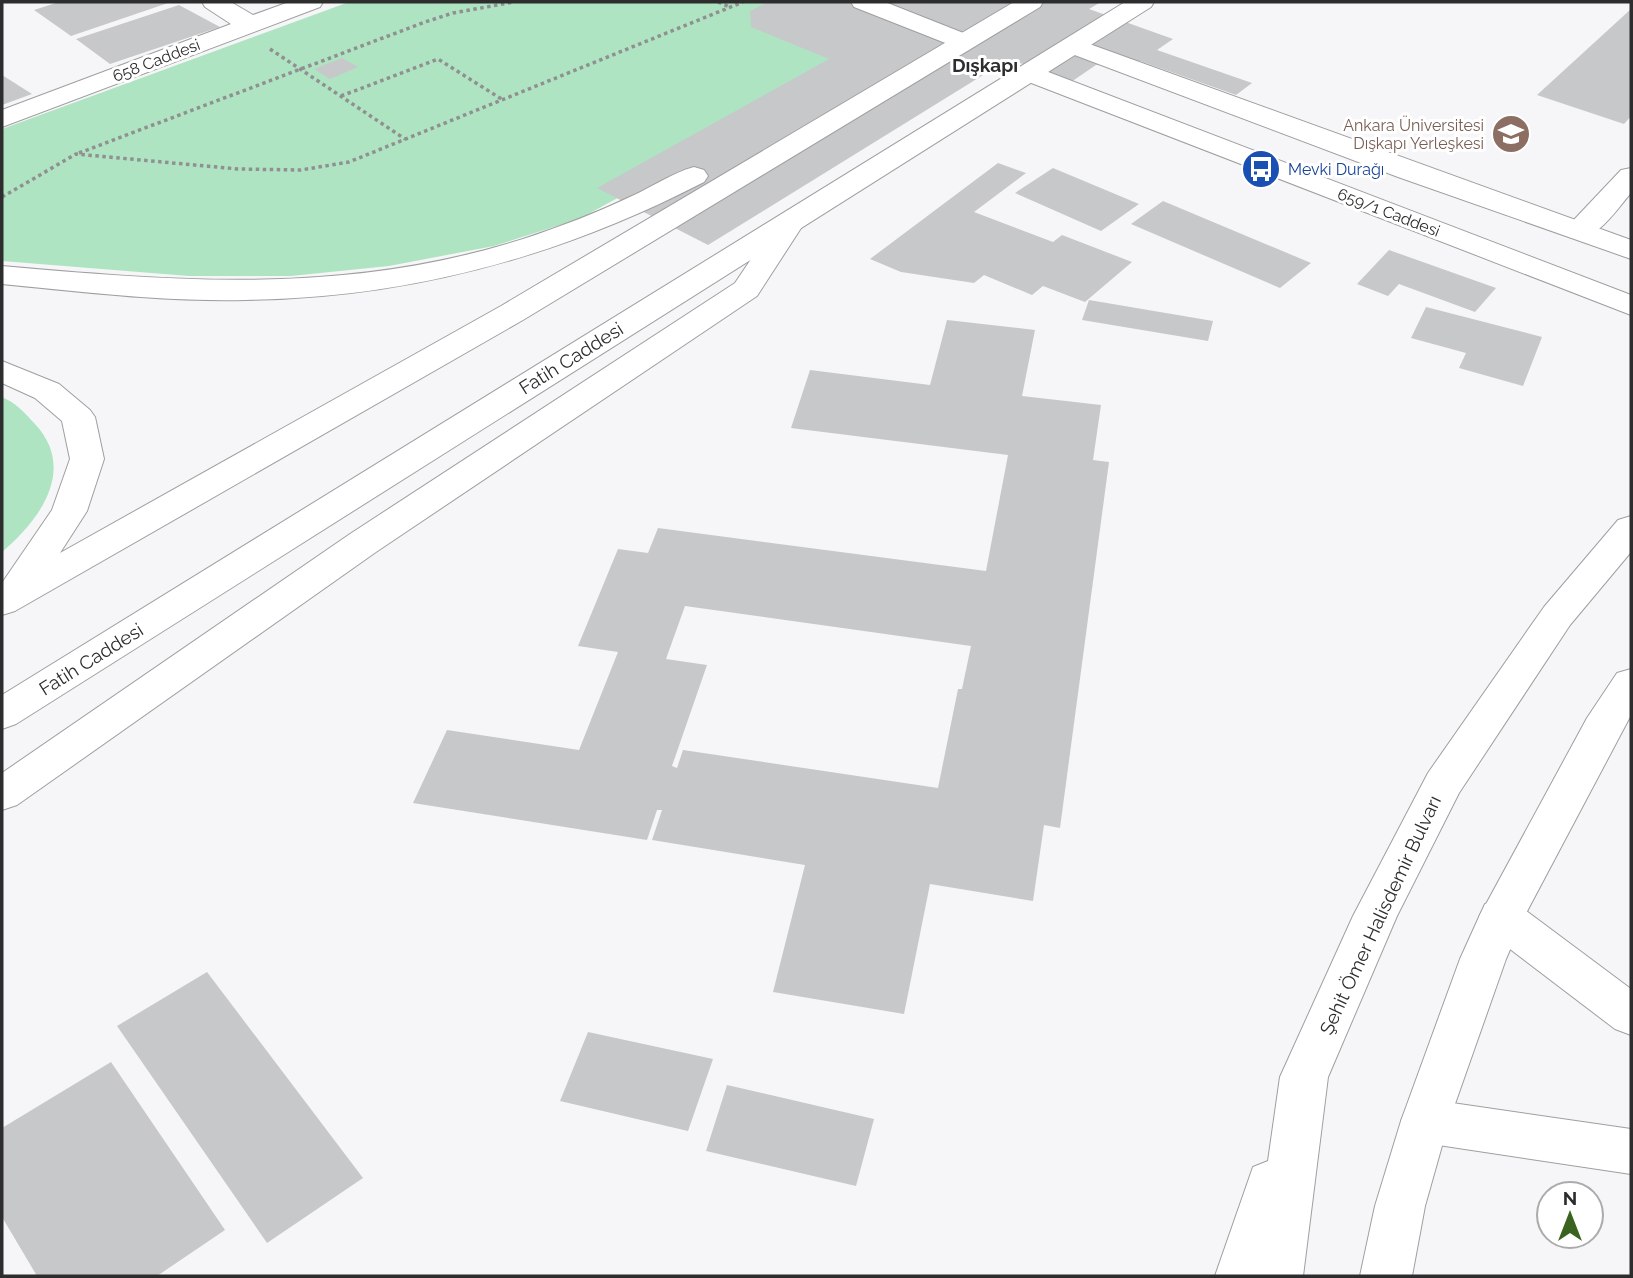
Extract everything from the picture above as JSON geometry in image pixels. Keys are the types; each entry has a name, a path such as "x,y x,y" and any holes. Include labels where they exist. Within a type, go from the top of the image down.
{"main road":[{"path":"214,2 256,34"},
{"name":"658 Caddesi","path":"2,119 256,34 311,2"},
{"path":"863,2 962,41"},
{"path":"7,600 512,313 1031,2"},
{"name":"Fatih Caddesi","path":"2,715 1142,2"},
{"path":"1073,46 1408,171 1631,250"},
{"name":"659/1 Caddesi","path":"1030,73 1631,306"},
{"path":"2,275 242,291 338,286 395,278 479,261 558,238 627,210 760,140 864,101"},
{"path":"1367,204 1408,171"},
{"path":"1580,231 1631,176"},
{"path":"2,794 351,551 746,289 788,225"},
{"path":"2,371 47,391 78,416 87,459 69,511 7,600"},
{"name":"Şehit Ömer Halisdemir Bulvarı","path":"1277,1276 1304,1077 1375,916 1443,784 1557,616 1631,528"},
{"path":"1386,1276 1400,1206 1425,1121 1483,959 1501,917 1601,729 1631,683"},
{"path":"1501,917 1631,1015"},
{"path":"1241,1276 1304,1077"},
{"path":"1425,1121 1631,1152"}],"path":[{"path":"2,197 76,154 453,13 514,2"},
{"path":"718,2 731,7"},
{"path":"76,154 175,165 301,170 349,162 743,2"},
{"path":"256,34 300,69 405,139"},
{"path":"341,96 438,59 504,100"}],"green space":[{"path":"349,2 786,2 871,35 883,54 579,219 494,246 389,266 291,276 189,276 2,261 2,129"},
{"path":"2,397 23,412 47,441 53,458 53,476 40,509 29,525 2,552"}],"building":[{"path":"59,2 171,2 71,36 34,10"},
{"path":"768,2 1101,2 1089,9 1173,39 1157,50 1252,83 1236,95 1140,61 1096,65 1071,82 1009,59 708,245 597,188 829,59 751,27 750,11"},
{"path":"179,5 220,27 110,64 76,39"},
{"path":"1631,9 1631,116 1624,124 1537,95"},
{"path":"342,58 358,67 330,79 314,69"},
{"path":"2,75 32,94 2,105"},
{"path":"998,163 1026,173 974,212 1053,242 1062,235 1132,262 1085,302 1043,286 1032,295 984,275 974,283 901,272 870,259"},
{"path":"1053,168 1139,204 1101,231 1015,193"},
{"path":"1163,201 1311,263 1280,288 1131,224"},
{"path":"1389,250 1496,288 1475,312 1399,284 1388,296 1357,284"},
{"path":"1089,300 1213,321 1208,341 1082,320"},
{"path":"1426,307 1542,337 1523,386 1459,368 1466,353 1411,338"},
{"path":"947,320 1035,330 1022,396 1101,405 1093,460 1109,462 1060,828 1044,825 1033,901 930,884 904,1014 773,992 805,865 652,840 662,810 657,810 647,840 413,803 447,730 579,750 618,652 578,646 618,549 648,553 658,528 986,571 1008,455 791,428 810,370 930,385","holes":["685,606 971,646 962,689 958,689 938,788 683,750 677,768 672,766 707,665 666,659"]},
{"path":"207,972 363,1178 267,1243 117,1026"},
{"path":"588,1032 713,1059 688,1131 560,1101"},
{"path":"111,1062 225,1230 157,1276 37,1276 2,1217 2,1128"},
{"path":"727,1085 874,1119 856,1186 706,1151"}],"place":[{"name":"Ankara Üniversitesi Dışkapı Yerleşkesi","path":"1511,134"},
{"name":"Mevki Durağı","path":"1261,169"}],"district":[{"name":"Dışkapı","path":"985,65"}]}
